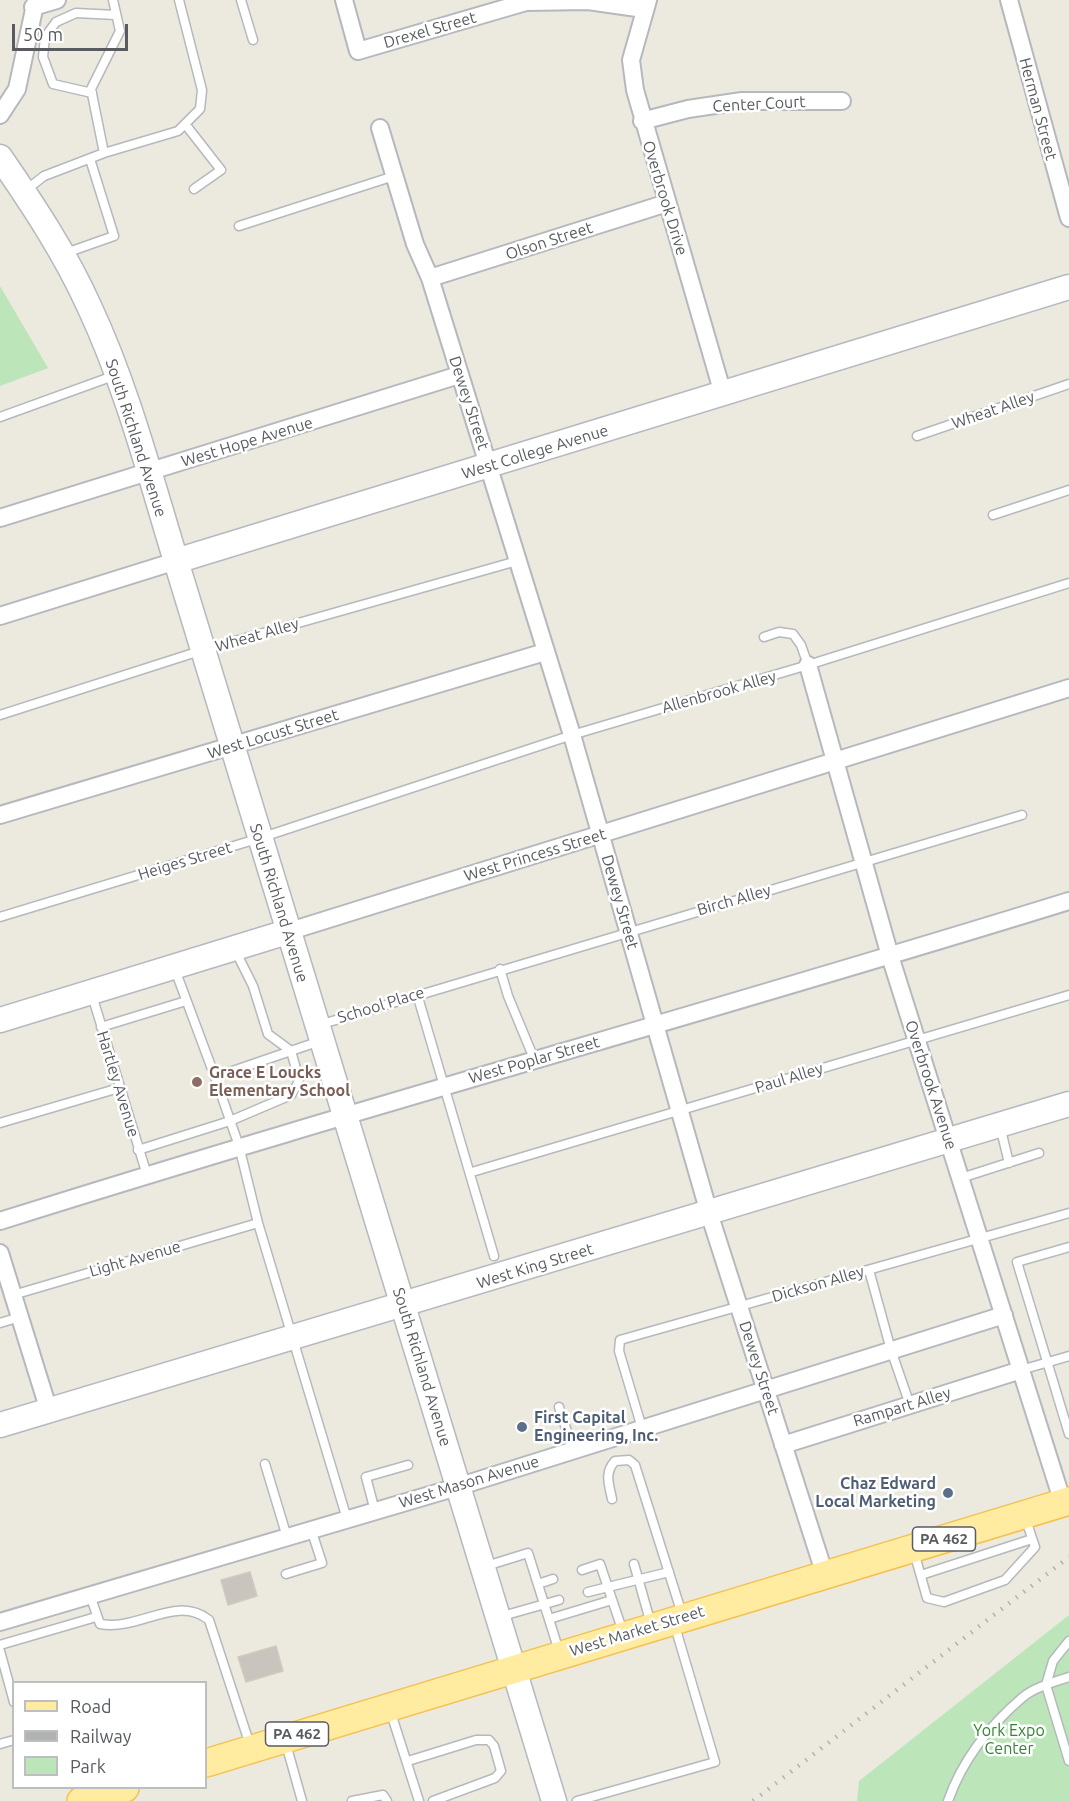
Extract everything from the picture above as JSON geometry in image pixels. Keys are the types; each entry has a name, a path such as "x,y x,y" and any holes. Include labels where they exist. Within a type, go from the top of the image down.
{"main road":[{"name":"West Market Street","path":"207,1763 913,1548 1028,1527 1066,1502"},
{"path":"81,1801 122,1789"}],"street":[{"path":"0,115 17,89 35,3 57,0"},
{"name":"Drexel Street","path":"344,0 358,51 526,2 588,1 646,5"},
{"name":"Herman Street","path":"1009,0 1069,218"},
{"name":"Overbrook Drive","path":"646,5 631,60 642,121 723,394"},
{"name":"Center Court","path":"642,121 688,109 742,101 842,101"},
{"name":"Dewey Street","path":"380,128 415,244 430,278 572,735 709,1213 825,1575"},
{"name":"South Richland Avenue","path":"0,157 63,254 90,307 117,375 149,472 287,932 554,1801"},
{"name":"Olson Street","path":"430,278 667,203"},
{"name":"West College Avenue","path":"0,616 1069,287"},
{"name":"West Hope Avenue","path":"0,518 459,375"},
{"name":"West Locust Street","path":"0,814 545,652"},
{"name":"Overbrook Avenue","path":"808,665 916,1039 1021,1370 1066,1502"},
{"name":"West Princess Street","path":"0,1020 601,836 1069,688"},
{"name":"West Poplar Street","path":"0,1221 239,1146 654,1026 1069,901"},
{"name":"West King Street","path":"0,1425 1069,1104"},
{"path":"0,1252 49,1411"},
{"name":"West Mason Avenue","path":"0,1622 458,1487 1004,1315"},
{"name":"Rampart Alley","path":"783,1445 1021,1370"}],"lane":[{"path":"104,153 91,89 120,31 113,0"},
{"path":"24,191 44,176 104,153 178,131 200,109 202,90 179,0"},
{"path":"241,0 253,40"},
{"path":"92,93 53,84 43,57 45,37 56,22 76,13 116,15"},
{"path":"184,124 221,170 194,189"},
{"path":"63,254 114,236 90,159"},
{"path":"239,226 394,176"},
{"path":"0,417 117,375"},
{"name":"Wheat Alley","path":"917,436 1069,384"},
{"path":"993,515 1069,490"},
{"name":"Wheat Alley","path":"0,715 203,650 517,561"},
{"name":"Allenbrook Alley","path":"369,802 572,735 808,665 1069,583"},
{"path":"764,637 779,632 794,634 801,645 808,665"},
{"name":"Heiges Street","path":"0,917 260,838 369,802"},
{"name":"Birch Alley","path":"447,985 1022,814"},
{"path":"138,1150 230,1121 291,1095 299,1079 291,1051 268,1034 253,986 234,948"},
{"path":"174,967 239,1146 258,1223 291,1337 347,1519"},
{"path":"500,969 508,996 535,1060"},
{"name":"School Place","path":"215,1077 291,1051 319,1033 417,994 447,985"},
{"name":"Hartley Avenue","path":"91,992 147,1175"},
{"path":"417,994 472,1172 494,1256"},
{"name":"Paul Alley","path":"472,1172 1069,995"},
{"path":"101,1027 186,1001"},
{"path":"0,1124 119,1088"},
{"path":"999,1125 1009,1163"},
{"path":"961,1178 1039,1153"},
{"name":"Dickson Alley","path":"642,1428 620,1351 620,1340 1069,1213"},
{"name":"Light Avenue","path":"13,1295 258,1223"},
{"path":"1069,1246 1017,1262 1069,1434"},
{"path":"869,1270 891,1350 910,1405"},
{"path":"0,1323 20,1317"},
{"path":"1021,1370 1069,1356"},
{"path":"560,1407 573,1450"},
{"path":"612,1499 607,1477 609,1468 615,1461 629,1460 635,1465 669,1572 669,1622"},
{"path":"265,1464 287,1537"},
{"path":"375,1511 366,1477 408,1465"},
{"path":"913,1548 927,1598 944,1602 963,1592 1005,1580 1035,1547 1028,1527 965,1564 921,1575"},
{"path":"285,1574 322,1563 311,1529"},
{"path":"482,1567 528,1553 561,1654"},
{"path":"582,1570 600,1564 624,1635"},
{"path":"577,1801 715,1762 669,1622 640,1580 634,1564"},
{"path":"588,1592 669,1572"},
{"path":"538,1584 553,1579"},
{"path":"90,1595 100,1624 117,1627 178,1609 198,1612 209,1620 251,1749"},
{"path":"497,1618 559,1600"},
{"path":"549,1619 612,1600"},
{"path":"0,1645 96,1617"},
{"path":"1069,1641 1053,1661 1046,1685 1069,1761"},
{"path":"0,1651 12,1695"},
{"path":"948,1801 957,1775 977,1746 1024,1696 1069,1677"},
{"path":"389,1706 419,1801"},
{"path":"284,1738 302,1801"},
{"path":"408,1761 476,1740 489,1740 494,1746 501,1771 495,1778 433,1801"},
{"path":"352,1801 383,1795 387,1801"}],"green space":[{"path":"0,286 48,368 0,386"},
{"name":"York Expo Center","path":"1069,1615 1069,1801 857,1801 859,1781"}],"building":[{"path":"250,1572 257,1596 228,1605 221,1580"},
{"path":"276,1646 283,1671 246,1682 238,1657"}],"railway":[{"path":"753,1801 1069,1557"}],"place":[{"name":"Grace E Loucks Elementary School","path":"197,1082"},
{"name":"First Capital Engineering, Inc.","path":"522,1427"},
{"name":"Chaz Edward Local Marketing","path":"948,1493"}]}
